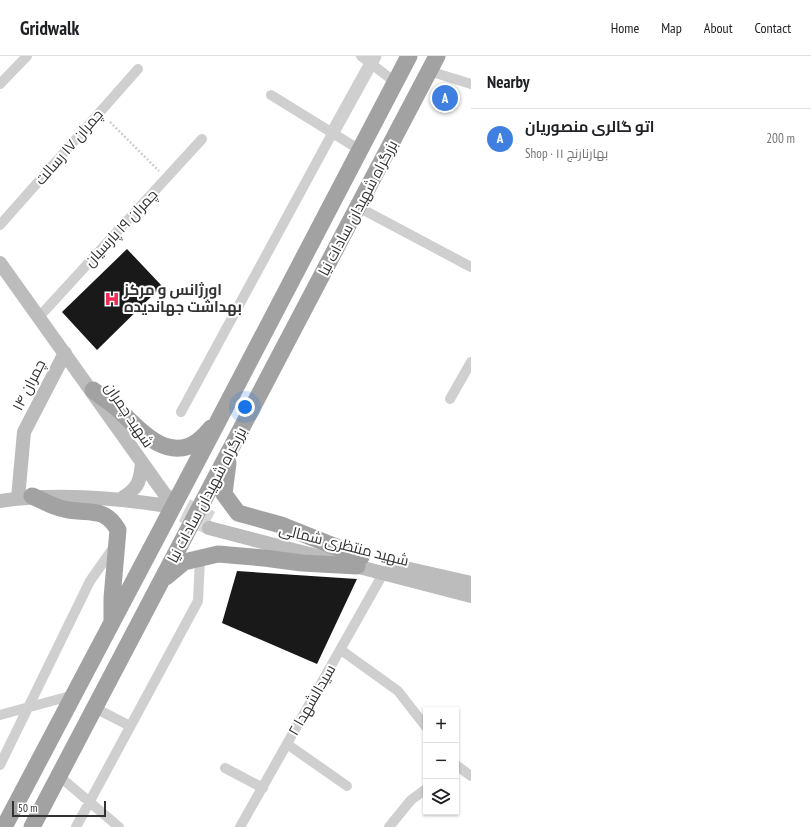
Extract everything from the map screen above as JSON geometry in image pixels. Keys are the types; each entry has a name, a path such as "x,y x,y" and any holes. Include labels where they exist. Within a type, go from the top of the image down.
{"highway":[{"name":"بزرگراه شهیدان سادات نیا","path":"4,827 221,419 409,56"},
{"name":"بزرگراه شهیدان سادات نیا","path":"32,827 438,56"},
{"path":"93,390 157,444 169,448 181,448 197,442 221,419"},
{"path":"229,452 224,494 238,514 281,525 359,562"},
{"path":"25,497 64,509 102,513 113,521 118,530 112,624"},
{"path":"162,580 184,562 218,554 302,563 359,562"}],"main road":[{"name":"شهید چمران","path":"0,263 93,390 142,464 163,500 121,499"},
{"name":"چمران ۱۴","path":"25,497 24,432 65,353"},
{"path":"0,501 25,497 121,499 133,491 138,484 141,478 142,464"},
{"name":"شهید منتظری شمالی","path":"210,523 359,562 471,583"},
{"name":"شهید منتظری شمالی","path":"359,562 384,572 471,596"}],"street":[{"path":"0,84 27,56"},
{"path":"181,412 332,132 369,58 396,82"},
{"name":"چمران ۱۷ رسالت","path":"0,225 138,69"},
{"path":"429,71 471,84"},
{"path":"271,95 360,150"},
{"name":"چمران ۱۹ پارسیان","path":"39,316 202,139"},
{"path":"358,207 471,266"},
{"path":"450,399 471,362"},
{"path":"0,765 30,707 90,582 116,544"},
{"path":"76,827 198,601 200,558"},
{"name":"سیدالشهدا ۲","path":"240,827 384,572"},
{"path":"340,650 398,690 423,723"},
{"path":"0,715 74,695"},
{"path":"94,708 130,726"},
{"path":"287,744 348,786"},
{"path":"225,768 263,788"},
{"path":"459,768 471,776"},
{"path":"59,776 118,827"},
{"path":"389,827 411,800 423,791"}],"path":[{"path":"110,122 166,178"}],"building":[{"name":"اورژانس و مرکز بهداشت جهاندیده","path":"127,249 162,286 97,350 62,312"},
{"path":"237,571 357,579 317,664 222,623"}],"tunnel":[{"path":"168,496 212,518"},
{"path":"163,506 209,528"}],"place":[{"name":"اتو گالری منصوریان","path":"445,98"},
{"name":"اورژانس و مرکز بهداشت جهاندیده","path":"112,299"}]}
